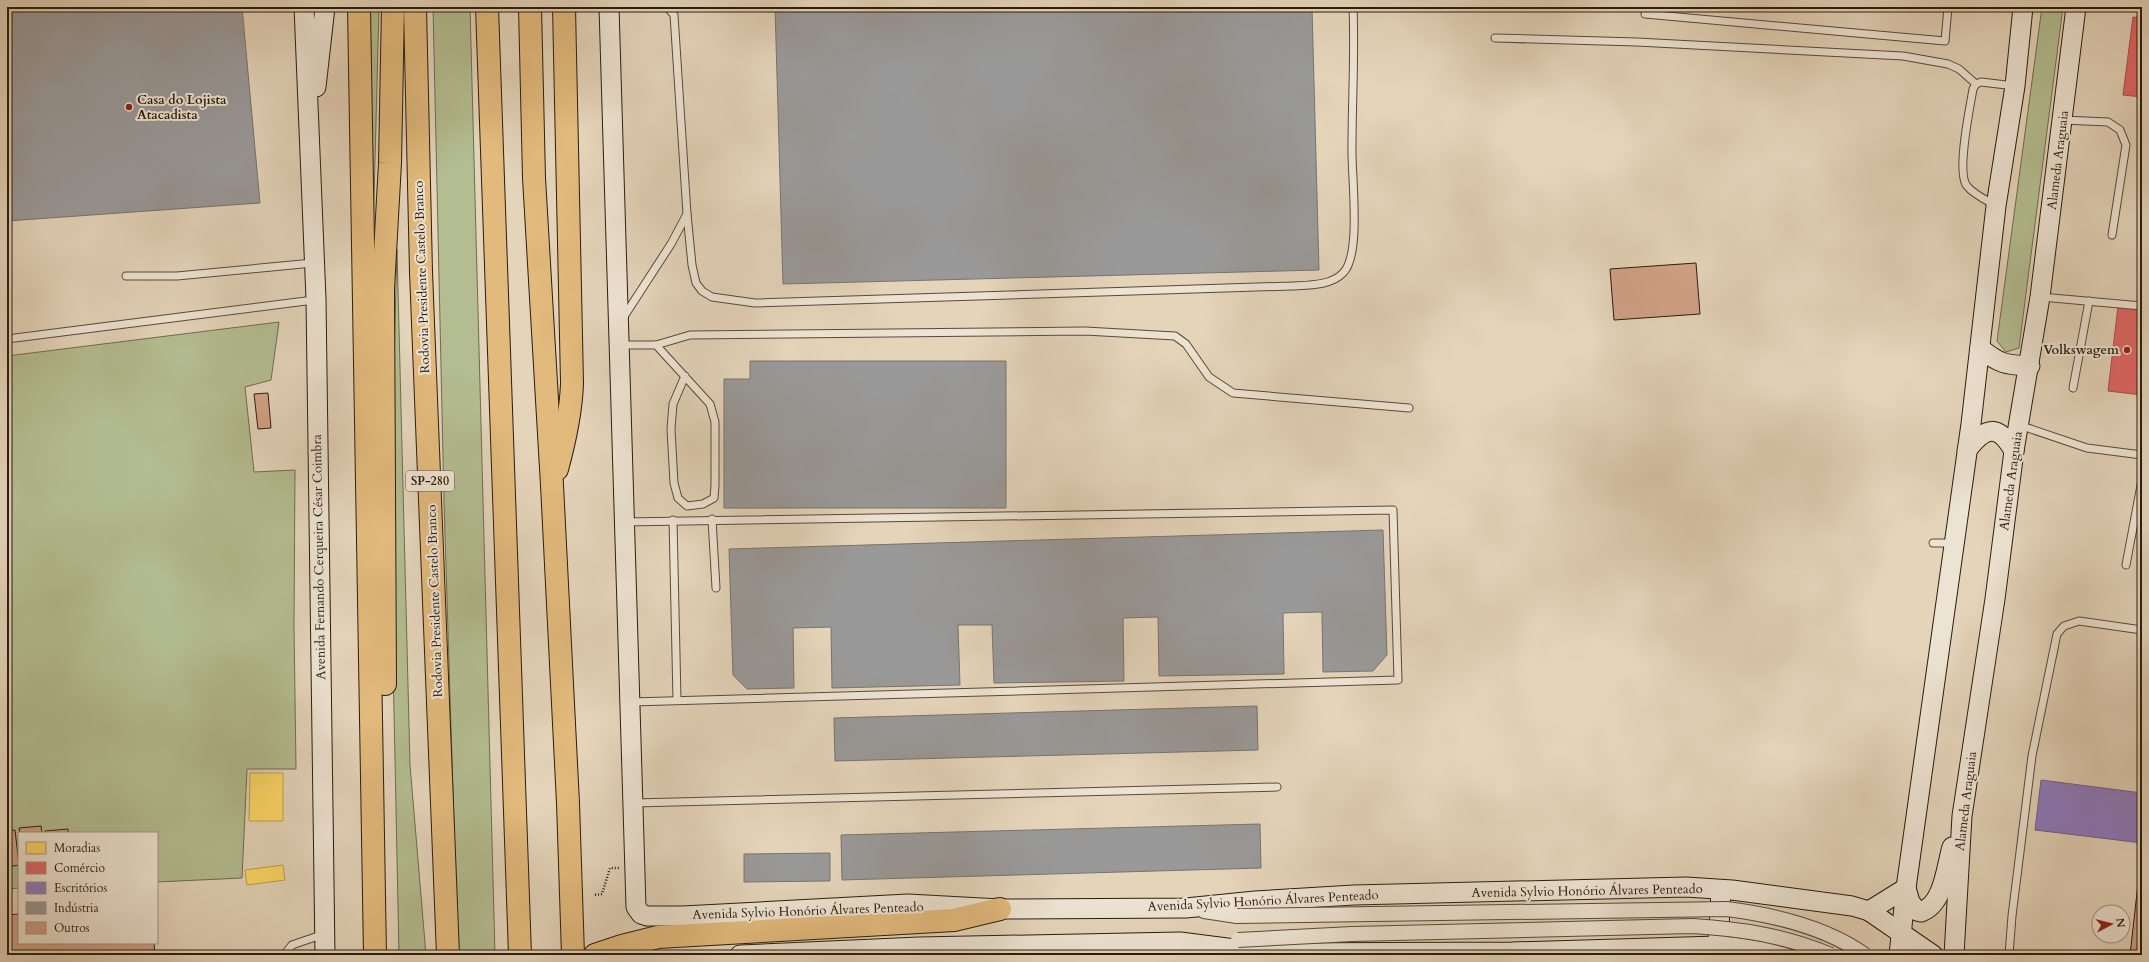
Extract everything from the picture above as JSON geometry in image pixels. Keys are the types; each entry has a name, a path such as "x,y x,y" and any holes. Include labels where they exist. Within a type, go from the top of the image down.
{"highway":[{"path":"359,7 375,955"},
{"path":"374,931 386,784 383,289 390,163 393,7"},
{"name":"Rodovia Presidente Castelo Branco","path":"416,7 421,272 448,955"},
{"path":"487,7 520,955"},
{"path":"530,7 534,178 552,485 568,803 573,955"},
{"path":"552,485 568,429 572,407 564,7"},
{"path":"595,955 622,946 658,937 954,920 1000,909"}],"main road":[{"path":"304,7 309,158"},
{"path":"309,158 325,7"},
{"path":"608,7 631,702 632,803 636,867"},
{"path":"1899,955 1906,888 1967,450 1996,206 2015,86 2023,7"},
{"name":"Alameda Araguaia","path":"1954,955 1962,816 1995,599 2014,451 2030,366 2040,297 2076,7"},
{"name":"Avenida Fernando Cerqueira César Coimbra","path":"309,158 316,300 325,955"},
{"path":"1980,348 1995,360 2006,365 2030,366"},
{"path":"1967,450 1978,436 1984,432 1995,432 2005,436 2014,451"},
{"path":"1906,888 1910,902 1917,911 1921,912 1930,907 1940,889 1962,816"},
{"name":"Avenida Sylvio Honório Álvares Penteado","path":"636,867 636,907 640,914 646,916 683,916 908,904 1000,909 1186,908 1255,901 1354,895 1686,887 1721,889 1852,906 1869,911 1933,955"},
{"path":"1869,911 1906,888"},
{"path":"1718,946 1721,889"},
{"path":"740,955 919,948 1180,942 1261,954 1512,952 1735,946 1783,955"},
{"path":"919,948 953,955"}],"street":[{"path":"1186,908 1237,916 1727,909 1748,912 1816,929 1842,941 1865,955"},
{"path":"1180,942 1352,934 1693,926 1736,929 1778,936 1832,955"}],"lane":[{"path":"667,7 674,15 687,214 692,265 696,284 702,291 712,297 755,303 1283,287 1328,282 1344,273 1351,256 1355,201 1352,149 1353,7"},
{"path":"1645,14 1945,40 1948,7"},
{"path":"1496,38 1637,42 1903,56 1948,64 1959,69 1976,84"},
{"path":"1996,206 1966,186 1963,176 1962,161 1973,89 1976,84 1980,82 2015,86"},
{"path":"2063,120 2108,122 2120,130 2126,145 2112,235"},
{"path":"618,325 671,244 687,214"},
{"path":"126,276 177,276 314,263"},
{"path":"2040,297 2142,306"},
{"path":"7,339 316,300"},
{"path":"2073,388 2089,301"},
{"path":"620,345 656,345 690,335 1085,331 1175,336 1186,344 1209,377 1233,393 1409,408"},
{"path":"656,345 685,376 710,404 715,422 714,498 703,504 687,506 678,498 674,483 671,429 673,404 685,376"},
{"path":"2019,425 2087,448 2142,455"},
{"path":"2126,565 2142,480"},
{"path":"624,522 712,519 1393,510 1398,680 631,702"},
{"path":"712,519 716,588"},
{"path":"673,520 677,700"},
{"path":"1933,543 1954,543"},
{"path":"2009,955 2012,916 2032,756 2057,634 2064,626 2079,621 2142,630"},
{"path":"632,803 1276,787"},
{"path":"284,955 292,945 324,934"}],"path":[{"path":"595,895 602,894 610,868 636,867"}],"green space":[{"path":"367,7 379,7 370,351"},
{"path":"433,7 470,7 495,955 458,955 444,501"},
{"path":"2042,7 2063,7 2019,348 2006,352 1997,341"},
{"path":"397,249 410,765 426,955 399,955 390,515"},
{"path":"279,322 271,380 245,387 254,472 295,470 294,627 296,769 247,769 242,878 158,882 158,832 18,832 18,888 7,889 7,356"}],"building: Moradias":[{"path":"250,773 283,773 283,821 249,821"},
{"path":"283,865 285,880 247,885 245,870"}],"building: Comércio":[{"path":"2133,17 2142,18 2142,97 2123,95"},
{"name":"Volkswagem","path":"2118,306 2142,308 2142,395 2108,391"}],"building: Escritórios":[{"path":"2041,780 2142,793 2142,843 2035,830"}],"building: Indústria":[{"name":"Casa do Lojista Atacadista","path":"44,7 242,7 260,203 7,221 7,11"},
{"path":"775,7 1312,7 1319,270 783,284"},
{"path":"750,361 1006,361 1006,508 724,508 724,379 750,379"},
{"path":"1383,530 1387,655 1373,671 1323,672 1322,612 1283,613 1284,674 1159,676 1158,617 1123,618 1124,681 994,683 992,625 958,625 960,685 832,688 831,627 793,628 794,688 747,689 733,675 729,549"},
{"path":"1257,706 1258,750 835,761 834,718"},
{"path":"1260,824 1261,868 842,880 841,835"},
{"path":"830,853 830,881 744,882 744,854"}],"building: Outros":[{"path":"1696,263 1700,314 1614,320 1610,269"},
{"path":"268,393 271,428 258,429 254,394"},
{"path":"41,826 42,832 20,832 19,828"},
{"path":"68,829 68,832 45,831"},
{"path":"15,830 18,865 7,867 7,831"},
{"path":"2140,866 2142,866 2142,955 2130,955"},
{"path":"18,914 18,944 154,944 155,955 7,955 7,915"}],"place":[{"name":"Casa do Lojista Atacadista","path":"129,107"},
{"name":"Volkswagem","path":"2127,350"}]}
